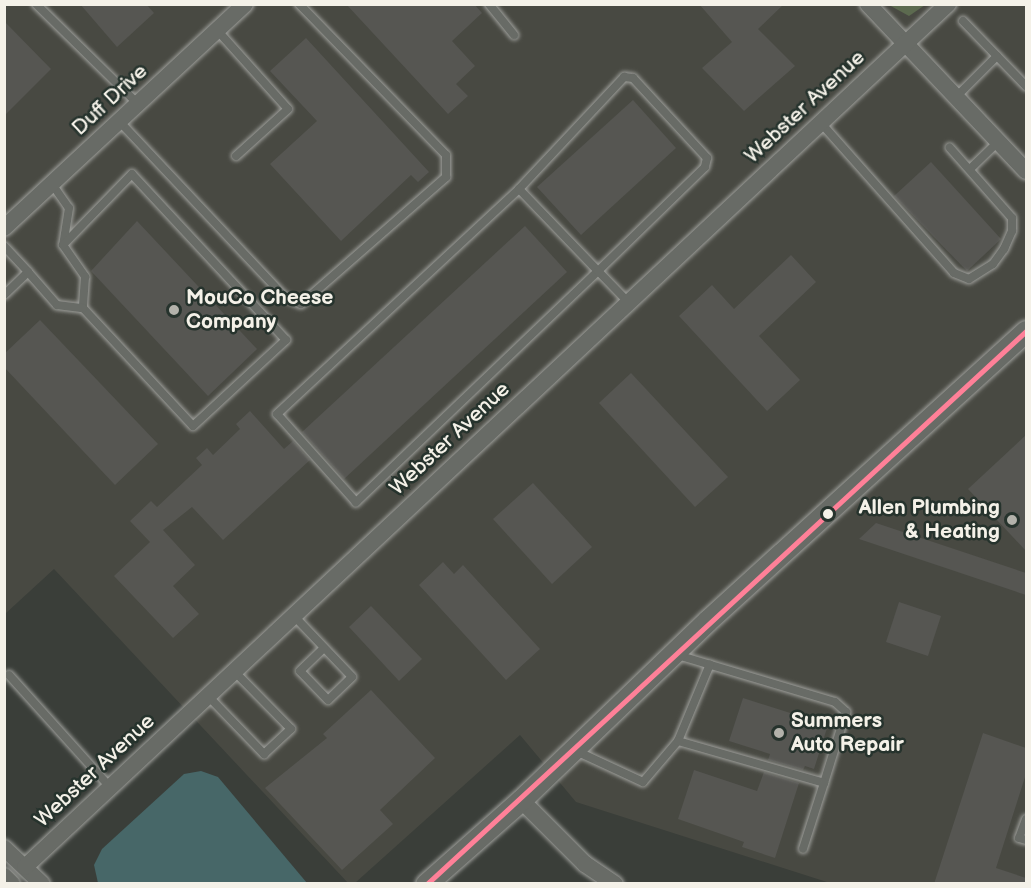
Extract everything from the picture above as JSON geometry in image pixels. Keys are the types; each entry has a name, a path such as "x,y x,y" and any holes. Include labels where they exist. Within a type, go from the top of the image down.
{"street":[{"name":"Duff Drive","path":"7,220 52,184 245,4"},
{"path":"868,4 1026,171"},
{"name":"Webster Avenue","path":"25,867 948,4"},
{"path":"426,884 521,800 673,654 1026,331"},
{"path":"521,800 585,864 615,884"},
{"path":"4,848 42,884"},
{"path":"4,876 12,884"}],"lane":[{"path":"36,4 138,104"},
{"path":"119,122 285,297 301,304 446,177 446,155 299,4"},
{"path":"489,4 514,35"},
{"path":"963,21 1026,86"},
{"path":"218,30 288,109 236,156"},
{"path":"956,97 997,56"},
{"path":"624,77 633,78 707,158 705,167 598,271 356,502 277,414 519,189 624,77"},
{"path":"821,123 954,273 969,279 993,264 1012,231 1012,218 950,148"},
{"path":"970,170 999,141"},
{"path":"4,246 57,305 83,308 193,426 286,340 132,174 63,245"},
{"path":"52,184 69,208 63,245 85,277 83,308"},
{"path":"519,189 629,303"},
{"path":"4,295 28,272"},
{"path":"294,616 352,677 328,700 300,671 324,648"},
{"path":"673,654 835,702 846,712 803,849"},
{"path":"574,749 643,782 678,741 710,664"},
{"path":"208,696 264,754 291,729 234,671"},
{"path":"9,675 110,787"},
{"path":"678,741 824,783"},
{"path":"1026,819 1020,838 1026,840"}],"shaded area":[{"path":"5,5 1026,5 1026,883 830,883 576,802 520,735 355,883 348,883 54,569 5,614"}],"green space":[{"path":"889,5 925,5 909,16"}],"water":[{"path":"201,771 218,777 307,883 98,883 94,865 102,849 184,774"}],"building":[{"path":"80,4 146,4 154,13 117,47"},
{"path":"346,4 474,4 482,13 452,41 475,66 456,84 468,96 448,114"},
{"path":"699,4 784,4 758,29 795,66 744,111 702,68 732,42"},
{"path":"4,21 51,69 4,116"},
{"path":"306,38 429,172 418,182 411,175 341,241 270,164 317,121 270,71"},
{"path":"633,100 676,148 581,235 537,187"},
{"path":"931,162 1001,239 967,271 894,196"},
{"name":"MouCo Cheese Company","path":"137,221 257,349 208,396 91,271"},
{"path":"525,226 567,272 344,479 302,432"},
{"path":"791,255 816,282 759,336 800,380 767,411 679,316 712,285 734,309"},
{"path":"40,320 158,444 115,485 4,367 4,354"},
{"path":"631,373 728,477 695,507 599,403"},
{"path":"250,411 284,449 293,441 310,460 223,540 192,507 163,530 195,565 173,586 199,614 173,638 114,576 150,542 130,521 151,501 157,507 202,465 196,458 207,448 213,455 240,429 236,424"},
{"name":"Allen Plumbing & Heating","path":"1026,435 1026,551 968,489"},
{"path":"533,483 592,547 552,584 493,519"},
{"path":"876,523 1026,573 1026,595 859,539"},
{"path":"443,562 454,574 463,565 540,649 506,680 419,585"},
{"path":"899,602 941,616 928,656 886,642"},
{"path":"371,606 422,659 399,681 349,627"},
{"path":"371,690 435,758 380,810 393,824 342,870 265,788 327,738 323,734"},
{"name":"Summers Auto Repair","path":"743,698 828,725 814,769 805,766 803,770 768,760 770,754 729,741"},
{"path":"983,733 1026,748 1026,774 996,868 1026,878 1026,884 934,884"},
{"path":"694,770 757,791 764,772 799,783 775,858 742,847 744,842 678,819"}],"transit line":[{"path":"427,884 1026,331"}],"place":[{"name":"MouCo Cheese Company","path":"174,310"},
{"name":"Allen Plumbing & Heating","path":"1012,520"},
{"name":"Summers Auto Repair","path":"779,733"}]}
